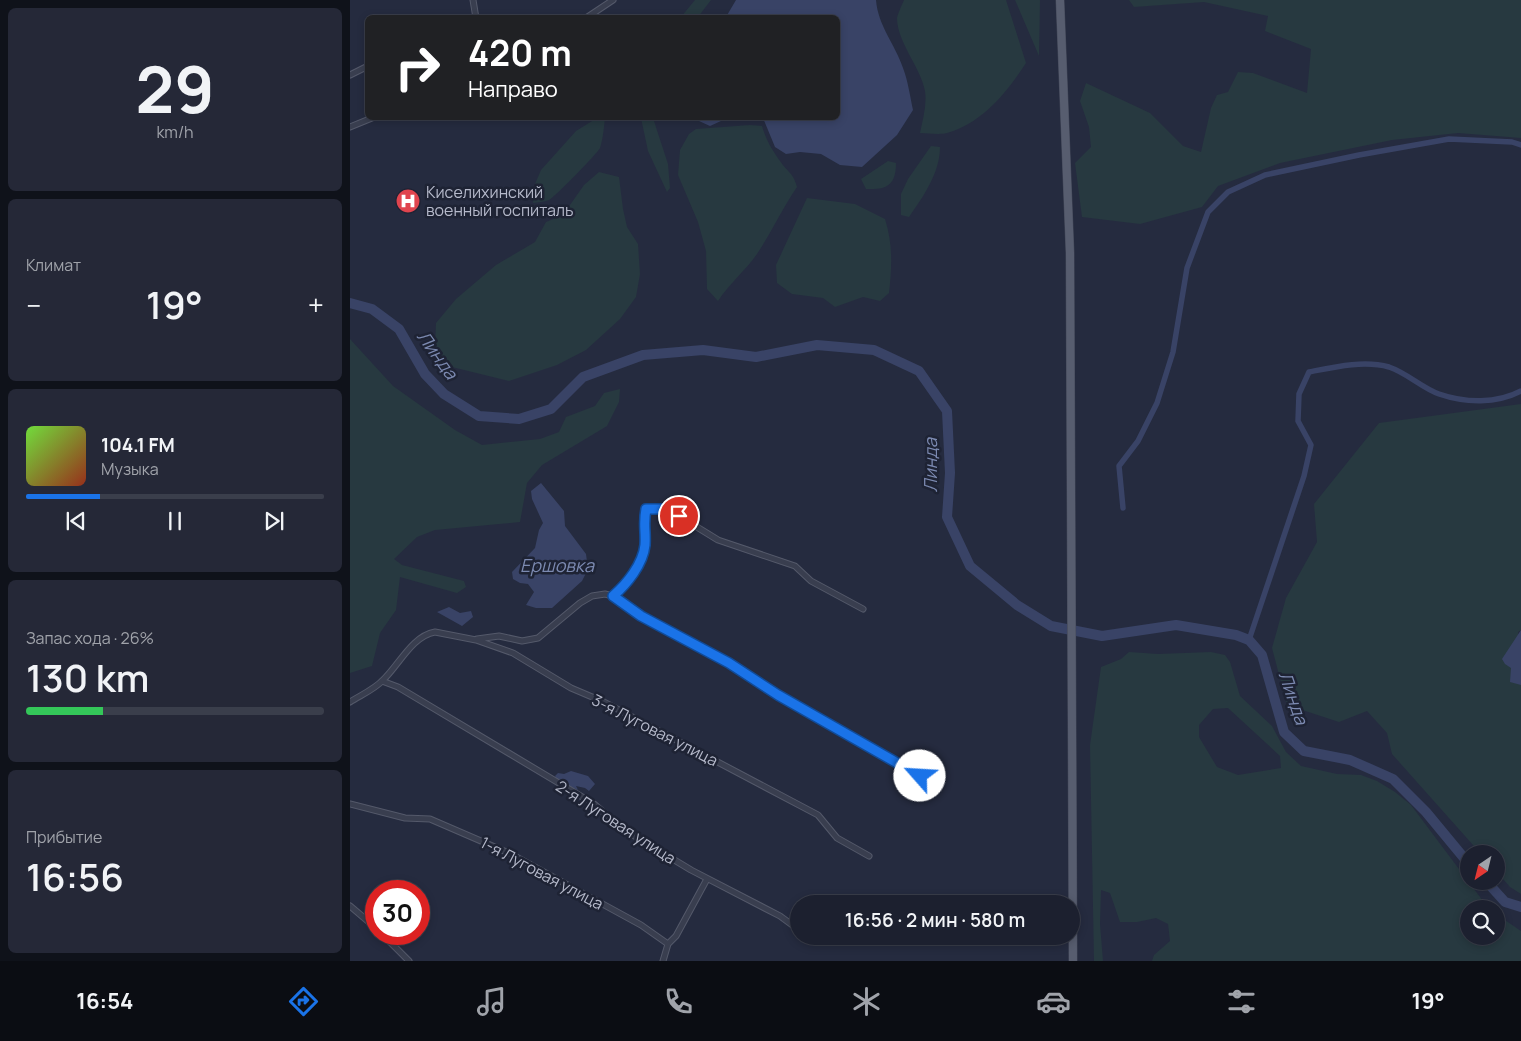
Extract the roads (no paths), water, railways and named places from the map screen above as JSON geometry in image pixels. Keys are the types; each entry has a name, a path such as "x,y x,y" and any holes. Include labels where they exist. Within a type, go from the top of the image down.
{"main road":[{"path":"1060,0 1070,245 1073,961"}],"street":[{"path":"473,0 476,15"},
{"path":"590,15 613,0"},
{"path":"350,75 365,68"},
{"path":"350,127 367,120"},
{"path":"613,596 625,585 639,562 645,545 643,526 646,509 662,509 679,516 718,540 795,566 811,581 863,609"},
{"path":"476,640 499,636 522,642 538,638 580,603 592,596 605,594 613,596 641,616 729,663 778,695 920,776"},
{"name":"3-я Луговая улица","path":"382,682 416,642 435,632 476,640 513,653 571,688 604,702 756,780 818,815 837,838 869,856"},
{"path":"350,702 382,682"},
{"name":"2-я Луговая улица","path":"382,682 398,687 594,804 617,825 707,879 780,916 790,923"},
{"name":"1-я Луговая улица","path":"350,804 404,818 430,819 512,854 641,925 668,944"},
{"path":"663,961 668,944 676,936 707,879"},
{"path":"350,906 365,919"},
{"path":"393,945 409,961"}],"water":[{"path":"736,0 876,0 883,27 900,59 905,73 913,110 897,135 862,167 840,165 821,154 800,152 786,154 775,147 764,120 840,120 840,15 727,15"},
{"path":"732,120 721,121 710,126 699,121"},
{"name":"Ершовка","path":"541,483 564,511 565,526 586,554 588,569 582,581 552,608 536,608 526,605 534,592 528,584 520,583 513,579 512,572 535,548 539,530 543,523 532,499 531,491"},
{"path":"449,607 460,613 471,611 473,617 462,626 437,612"},
{"path":"1521,630 1521,685 1510,682 1511,668 1502,659"},
{"path":"571,771 588,776 595,784 589,791 576,786 578,790 558,781 555,776 558,773 564,774"}],"waterway":[{"path":"1123,508 1119,466 1138,441 1157,403 1173,352 1187,268 1208,212 1228,192 1265,175 1359,155 1449,139 1512,142 1521,145"},
{"name":"Линда","path":"350,303 372,309 399,329 425,374 444,394 479,416 519,419 551,409 583,377 643,355 703,350 756,357 817,345 874,350 919,371 947,411 950,473 947,517 970,566 1017,605 1051,626 1102,636 1176,625 1236,635 1249,640 1262,655 1284,732 1304,751 1350,760 1393,779 1426,812 1460,853"},
{"path":"1249,640 1304,476 1311,445 1298,421 1299,394 1309,372 1349,365 1379,365 1396,370 1439,394 1459,399 1481,401 1502,398 1521,391"},
{"name":"Линда","path":"1494,890 1505,902 1521,907"}],"place":[{"name":"Киселихинский военный госпиталь","path":"408,201"}]}
